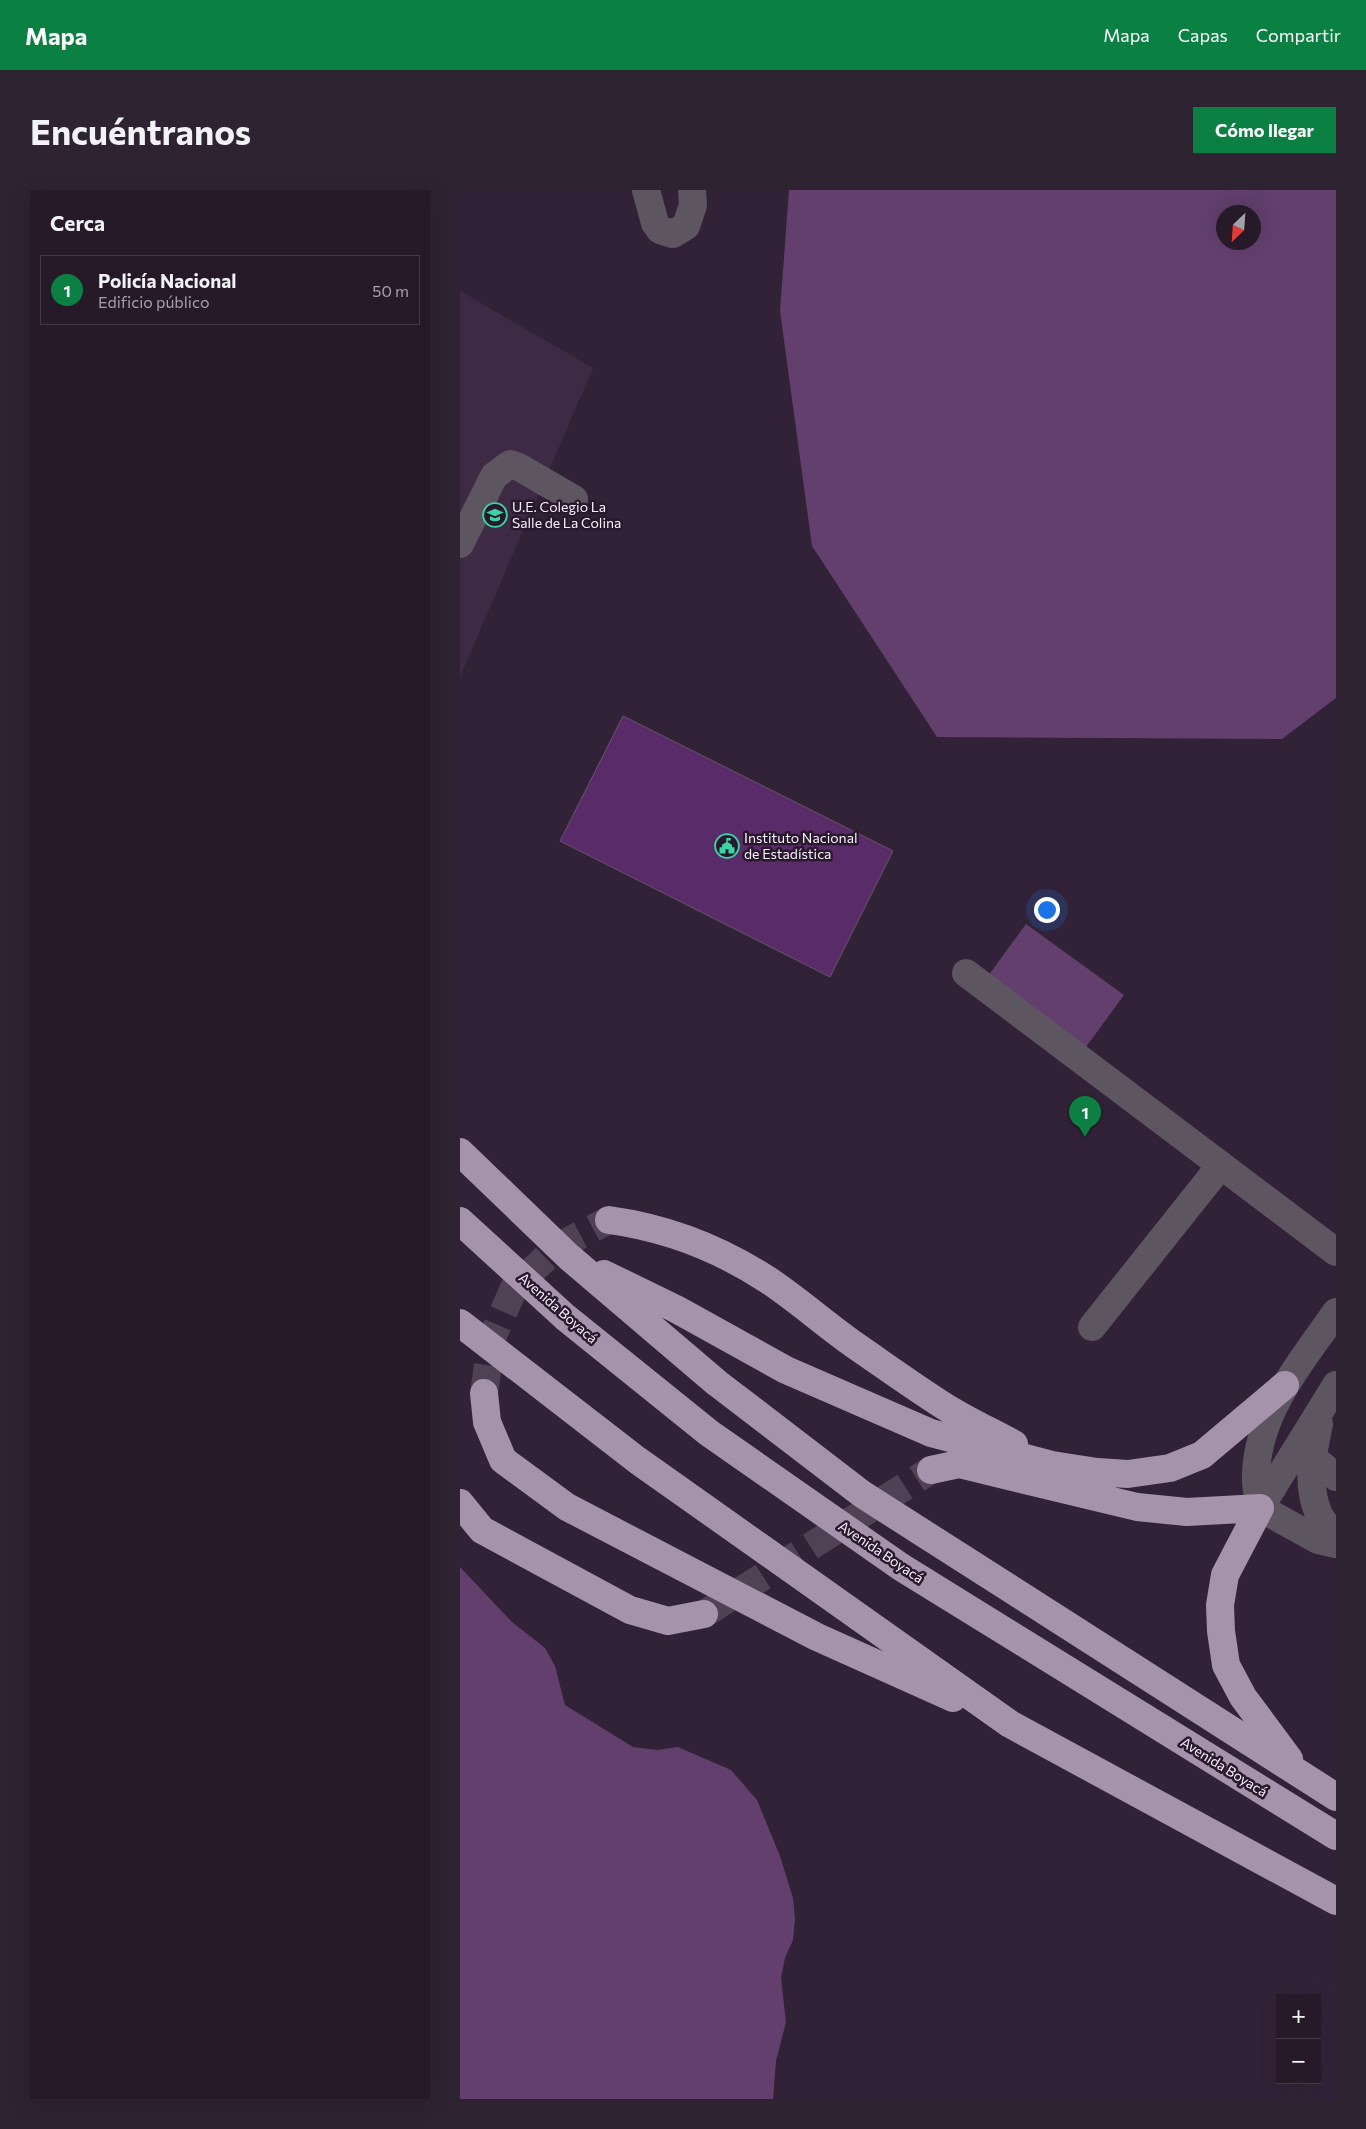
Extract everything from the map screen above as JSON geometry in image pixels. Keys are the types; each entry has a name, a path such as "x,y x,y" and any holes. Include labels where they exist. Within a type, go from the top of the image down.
{"highway":[{"path":"460,1152 569,1257 717,1383 862,1494 1336,1797"},
{"name":"Avenida Boyacá","path":"460,1220 565,1317 708,1432 900,1567 1336,1836"},
{"path":"609,1220 668,1232 695,1241 728,1256 768,1280 854,1344 944,1406 1052,1465"},
{"path":"569,1257 676,1309 786,1370 931,1433 1052,1465 1097,1472 1128,1474 1170,1468 1202,1455 1285,1385"},
{"path":"460,1323 637,1460 1010,1724"},
{"path":"484,1393 487,1422 503,1460 567,1507 817,1637 1010,1724 1336,1901"},
{"path":"931,1470 958,1464 1137,1507 1187,1512 1260,1508"},
{"path":"460,1503 482,1530 630,1610 668,1621 704,1614"},
{"path":"1260,1508 1225,1575 1220,1605 1222,1639 1226,1665 1243,1697 1299,1772"}],"street":[{"path":"646,190 655,223 660,230 673,234 686,226 693,205 692,190"},
{"path":"460,544 494,476 510,464 574,499"},
{"path":"966,973 1336,1252"},
{"path":"1092,1327 1221,1165"},
{"path":"1260,1508 1255,1476 1258,1450 1268,1415 1285,1385 1336,1312"},
{"path":"1260,1508 1329,1395"},
{"path":"1329,1395 1312,1456 1312,1488 1318,1513 1336,1537"},
{"path":"1312,1456 1336,1477"},
{"path":"1260,1508 1318,1540 1336,1544"}],"shaded area":[{"path":"789,190 1336,190 1336,698 1282,739 937,737 812,546 780,311"},
{"name":"U.E. Colegio La Salle de La Colina","path":"460,291 593,368 460,677"},
{"path":"1026,924 1124,995 1083,1051 985,980"},
{"path":"460,1567 512,1622 545,1648 555,1666 565,1705 633,1747 657,1750 678,1747 731,1770 757,1800 780,1856 793,1898 795,1919 793,1940 785,1958 781,1978 786,2022 776,2061 773,2099 460,2099"}],"building":[{"name":"Instituto Nacional de Estadística","path":"623,716 893,851 830,977 560,841"}],"tunnel":[{"path":"484,1393 492,1338 514,1288 557,1247 609,1220"},
{"path":"704,1614 931,1470"}],"place":[{"name":"U.E. Colegio La Salle de La Colina","path":"495,515"},
{"name":"Instituto Nacional de Estadística","path":"727,846"},
{"name":"Policía Nacional","path":"1085,1137"}]}
